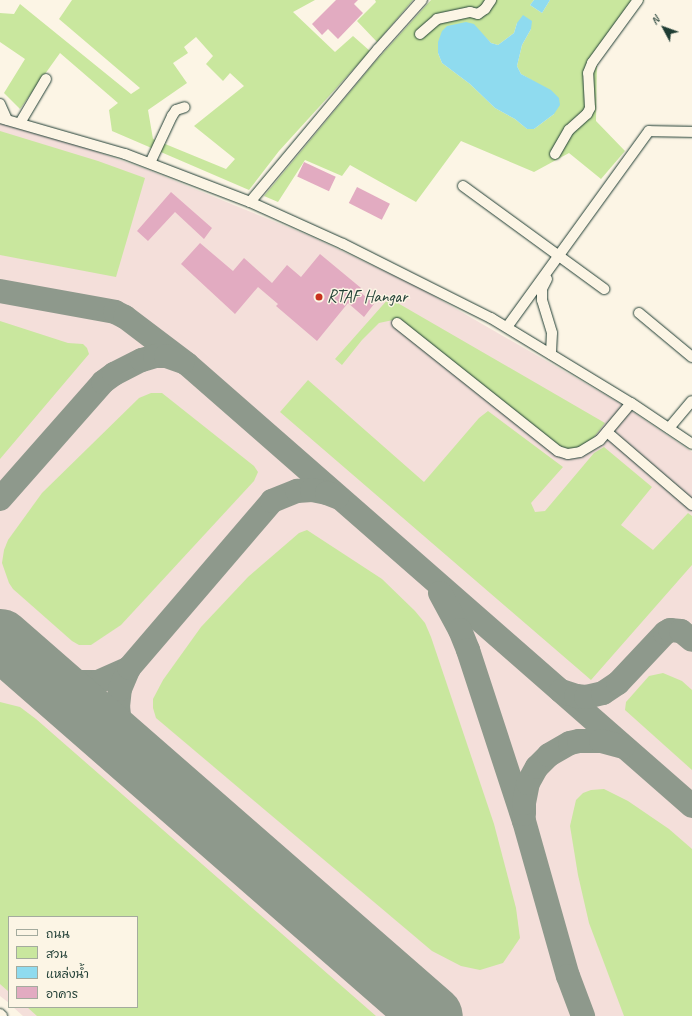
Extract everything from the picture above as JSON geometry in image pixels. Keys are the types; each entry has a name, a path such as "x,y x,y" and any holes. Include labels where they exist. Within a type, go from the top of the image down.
{"street":[{"path":"250,202 378,49 422,0"},
{"path":"420,34 437,19 470,12 478,14 485,9 491,0"},
{"path":"555,154 569,130 587,114 590,108 588,73 592,63 638,0"},
{"path":"20,123 46,79"},
{"path":"0,104 4,119 125,154 150,163 250,202 408,275 507,327 631,402 692,444"},
{"path":"150,163 172,116 176,110 185,107"},
{"path":"507,327 649,131 692,132"},
{"path":"463,186 604,289"},
{"path":"550,267 547,281 542,289 542,300 552,333 551,354"},
{"path":"639,313 692,356"},
{"path":"397,323 558,451 568,454 580,452 600,440 631,402"},
{"path":"669,428 692,401"},
{"path":"607,432 692,505"}],"shaded area":[{"path":"0,123 89,149 148,170 312,237 418,287 621,404 692,452 692,1016 23,1016 14,1008 138,1008 138,916 8,916 8,1002 0,996"}],"green space":[{"path":"72,0 315,0 293,12 335,52 353,36 370,51 279,151 249,190 112,131 109,110 118,103 60,53 20,109 4,93 25,59 0,42 0,13 14,14 20,4 131,94 140,88 59,19","holes":["196,37 213,56 206,64 223,81 230,73 244,86 194,126 235,159 226,169 153,139 148,110 187,83 173,63 188,53 184,47"]},
{"path":"375,0 413,0 377,42 357,21 376,2"},
{"path":"431,0 534,0 530,5 542,13 550,0 644,0 597,60 596,121 625,151 601,179 569,153 534,172 461,141 416,202 350,165 342,176 305,160 278,202 264,196 374,63","holes":["517,23 531,29 522,45 517,66 521,74 533,81 554,114 534,129 527,129 515,119 495,108 470,84 442,63 438,53 484,36 491,43 498,45 514,33"]},
{"path":"0,131 98,161 145,178 116,277 0,255"},
{"path":"389,298 605,423 588,445 564,452 393,320 379,323 362,340 342,365 335,359"},
{"path":"0,321 68,343 83,344 87,348 89,354 0,459"},
{"path":"308,380 424,482 479,418 488,411 563,467 531,503 535,512 545,511 594,453 604,447 652,487 621,525 653,550 688,513 692,516 692,565 591,680 280,412"},
{"path":"151,393 162,393 254,466 258,472 254,481 121,625 91,645 79,645 72,641 13,589 9,583 2,563 4,550 8,540 42,493 139,398"},
{"path":"307,530 382,579 415,611 425,623 494,824 516,908 520,938 503,963 480,970 461,966 432,951 156,718 153,708 153,699 163,680 201,627 248,577 299,533"},
{"path":"663,673 682,681 692,690 692,770 625,710 626,702 649,676"},
{"path":"0,702 20,707 36,719 376,1016 37,1016 28,1008 138,1008 138,916 8,916 8,991 0,984"},
{"path":"604,789 628,801 669,829 692,849 692,1016 624,1016 589,923 578,875 570,826 576,800 583,793 591,790"}],"water":[{"path":"534,0 550,0 542,13 530,5"},
{"path":"523,15 532,21 531,29 522,45 517,66 521,74 551,90 559,98 560,105 554,114 534,129 527,129 515,119 495,108 470,84 442,63 438,53 438,42 442,31 447,26 466,22 474,24 491,43 498,45 514,33 517,23"}],"building":[{"path":"336,0 358,0 354,4 363,13 338,39 328,29 322,35 312,24"},
{"path":"304,162 336,177 329,191 297,177"},
{"path":"357,187 390,204 382,220 349,203"},
{"path":"171,192 212,228 204,239 175,212 148,241 137,231"},
{"path":"200,243 233,271 244,258 272,283 287,265 301,277 320,254 361,288 359,291 374,304 364,317 348,303 317,341 276,306 278,304 258,287 235,314 181,264"}],"taxiway":[{"path":"0,291 115,312 125,317 187,364 692,806"},
{"path":"0,499 103,382 114,374 142,360 155,356 166,356 183,362"},
{"path":"149,769 128,743 120,725 118,707 120,689 129,668 272,501 297,491 312,490 337,497"},
{"path":"440,593 460,630 468,650 524,821 568,976 583,1016"},
{"path":"561,691 576,696 586,697 603,693 618,683 665,633 670,630 681,631 692,640"},
{"path":"27,662 57,677 78,682 98,682 129,668"},
{"path":"524,814 524,803 528,783 537,767 549,755 570,743 579,741 601,741 623,747"}],"runway":[{"path":"0,639 432,1016"}],"place":[{"name":"RTAF Hangar","path":"319,297"}]}
